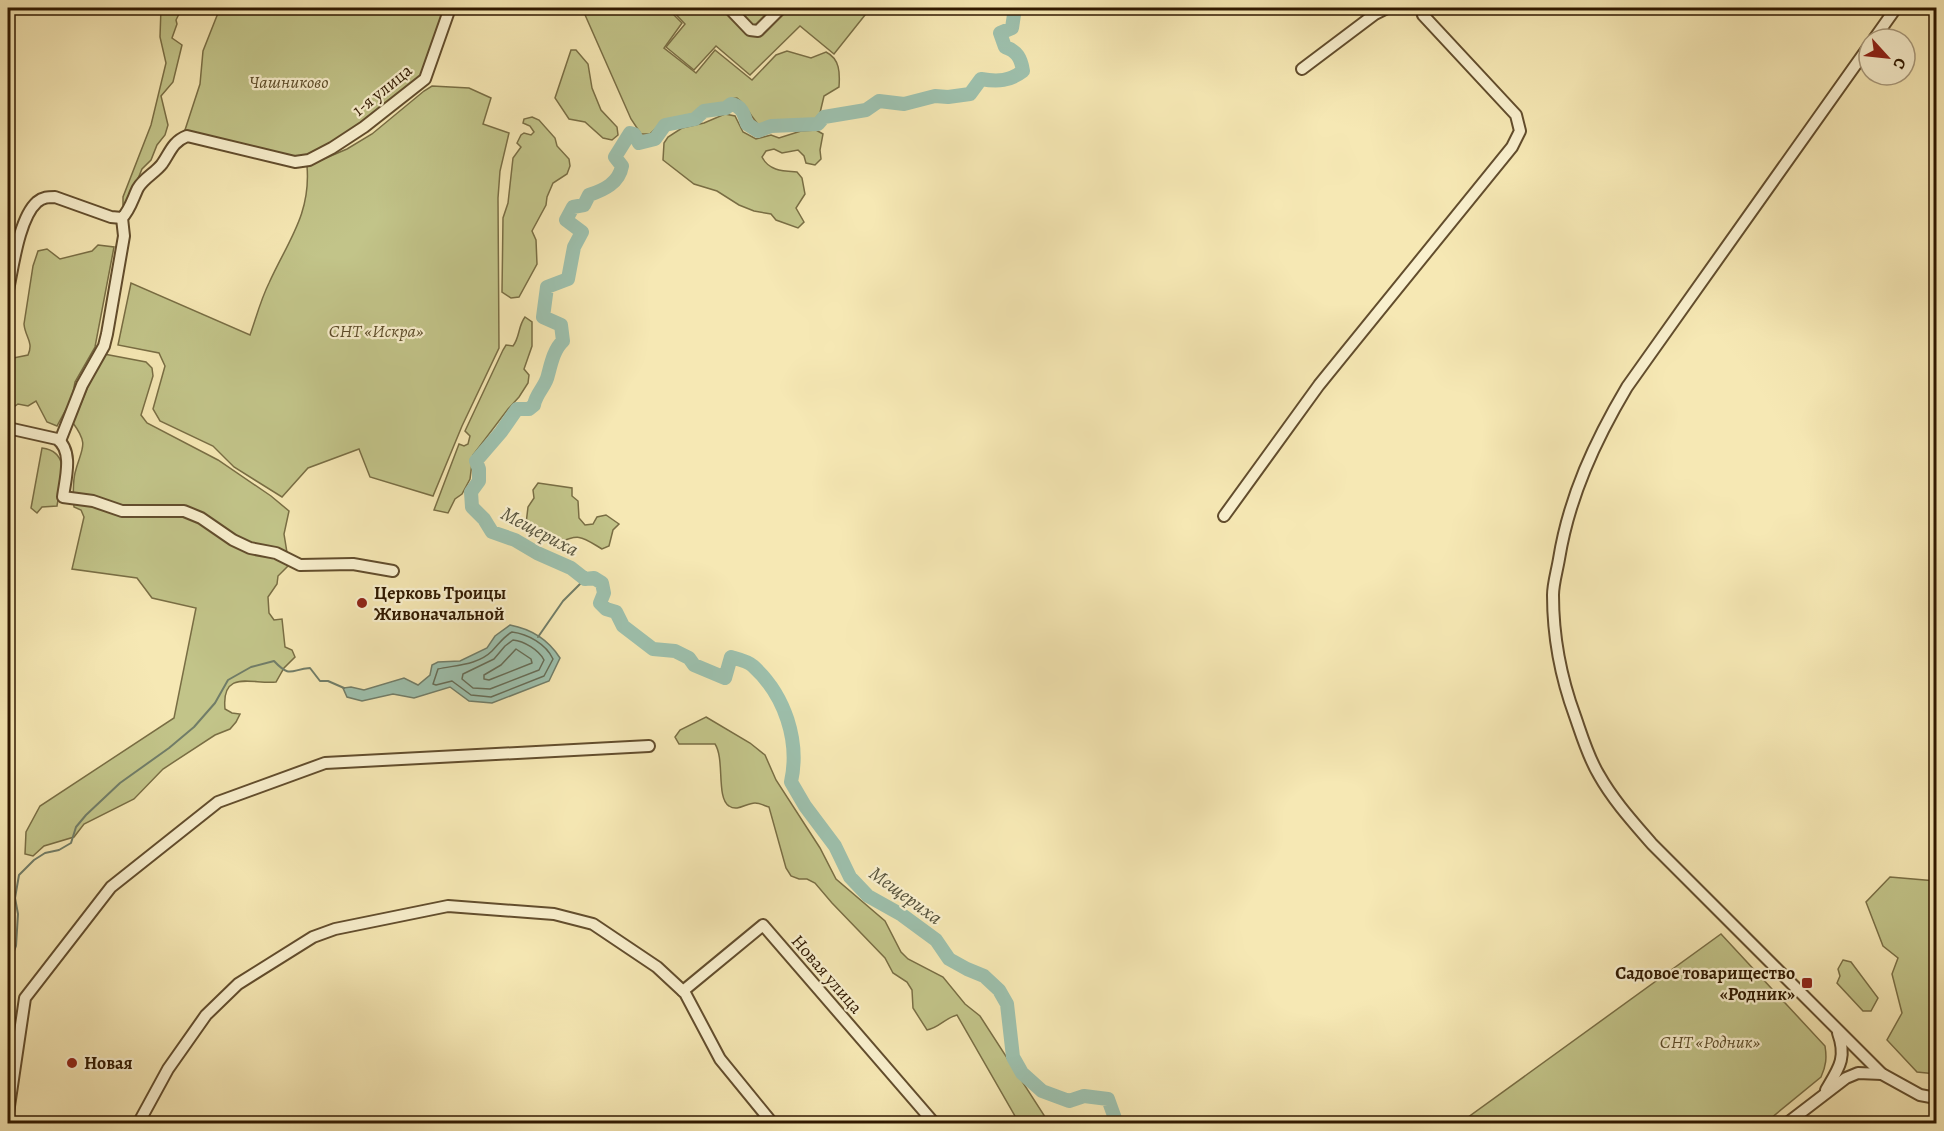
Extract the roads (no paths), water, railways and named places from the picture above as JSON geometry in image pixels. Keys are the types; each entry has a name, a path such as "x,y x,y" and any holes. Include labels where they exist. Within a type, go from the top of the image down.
{"street":[{"name":"1-я улица","path":"122,218 127,213 139,186 161,165 172,146 179,139 187,136 295,162 309,160 364,128 425,79 450,8"},
{"path":"729,8 750,30 758,31 781,8"},
{"path":"1302,69 1375,14 1387,8"},
{"path":"1224,516 1318,385 1512,147 1520,131 1516,115 1423,15 1421,8"},
{"path":"1883,27 1896,8"},
{"path":"1857,63 1627,387 1606,423 1586,463 1561,546 1553,594 1556,639 1567,693 1599,774 1620,806 1652,844 1882,1074 1920,1095 1936,1098"},
{"path":"8,290 23,227 30,210 38,201 46,197 55,197 111,217 122,218 124,236 104,346 82,385 60,441 66,453 67,462 63,497 93,501 122,511 184,511 201,518 241,544 276,553 300,565 353,564 393,571"},
{"path":"8,428 60,441"},
{"path":"8,1113 25,998 111,887 218,802 325,763 649,746"},
{"path":"138,1124 168,1069 206,1015 238,984 313,937 335,929 448,906 554,914 593,924 657,967 683,991 720,1059 773,1124"},
{"name":"Новая улица","path":"683,991 763,925 934,1124"},
{"path":"1823,1095 1842,1061 1843,1050 1837,1029"},
{"path":"1786,1124 1846,1078 1858,1073 1882,1074"}],"water":[{"path":"510,625 538,636 550,645 560,658 549,681 492,703 469,701 450,687 414,698 393,694 362,701 347,697 343,688 364,690 404,678 418,685 430,675 432,665 438,662 460,661 487,648 495,636"}],"waterway":[{"name":"Мещериха","path":"1015,8 1012,28 1000,33 1005,47 1018,56 1023,71 1004,80 981,79 970,94 935,96 904,104 879,101 866,110 824,117 818,124 771,126 758,131 747,124 744,114 731,104 726,108 704,111 695,119 665,125 655,139 639,143 634,134 630,133 615,157 622,166 618,177 605,188 589,195 584,205 573,207 566,220 582,232 574,247 568,279 547,287 543,317 561,325 563,341 555,352 547,379 534,405 529,409 517,409 476,461 479,481 471,492 472,507 484,519 492,532 515,540 571,568 585,579 594,578 602,583 604,593 600,603 606,609 616,612 623,626 653,649 675,651 689,658 694,665 725,678 731,657 746,661 753,666 774,691 787,720 793,751 791,782 805,806 835,846 850,877 868,896 902,915 936,940 949,959 984,976 999,990 1007,1004 1013,1057 1022,1073 1042,1091 1069,1101 1084,1096 1108,1099 1117,1124"},
{"path":"538,637 563,601 585,579"},
{"path":"8,996 8,966 16,946 18,914 15,898 19,875 45,853 59,850 71,843 76,827 86,815 120,783 194,727 215,703 228,680 251,667 274,661 284,670 291,672 310,668 320,681 328,681 344,688"}],"place":[{"name":"Церковь Троицы Живоначальной","path":"362,603"},
{"name":"Садовое товарищество «Родник»","path":"1807,983"},
{"name":"Новая","path":"72,1063"}],"park label":[{"name":"Чашниково","path":"289,82"},
{"name":"СНТ «Искра»","path":"376,331"},
{"name":"СНТ «Родник»","path":"1710,1042"}]}
